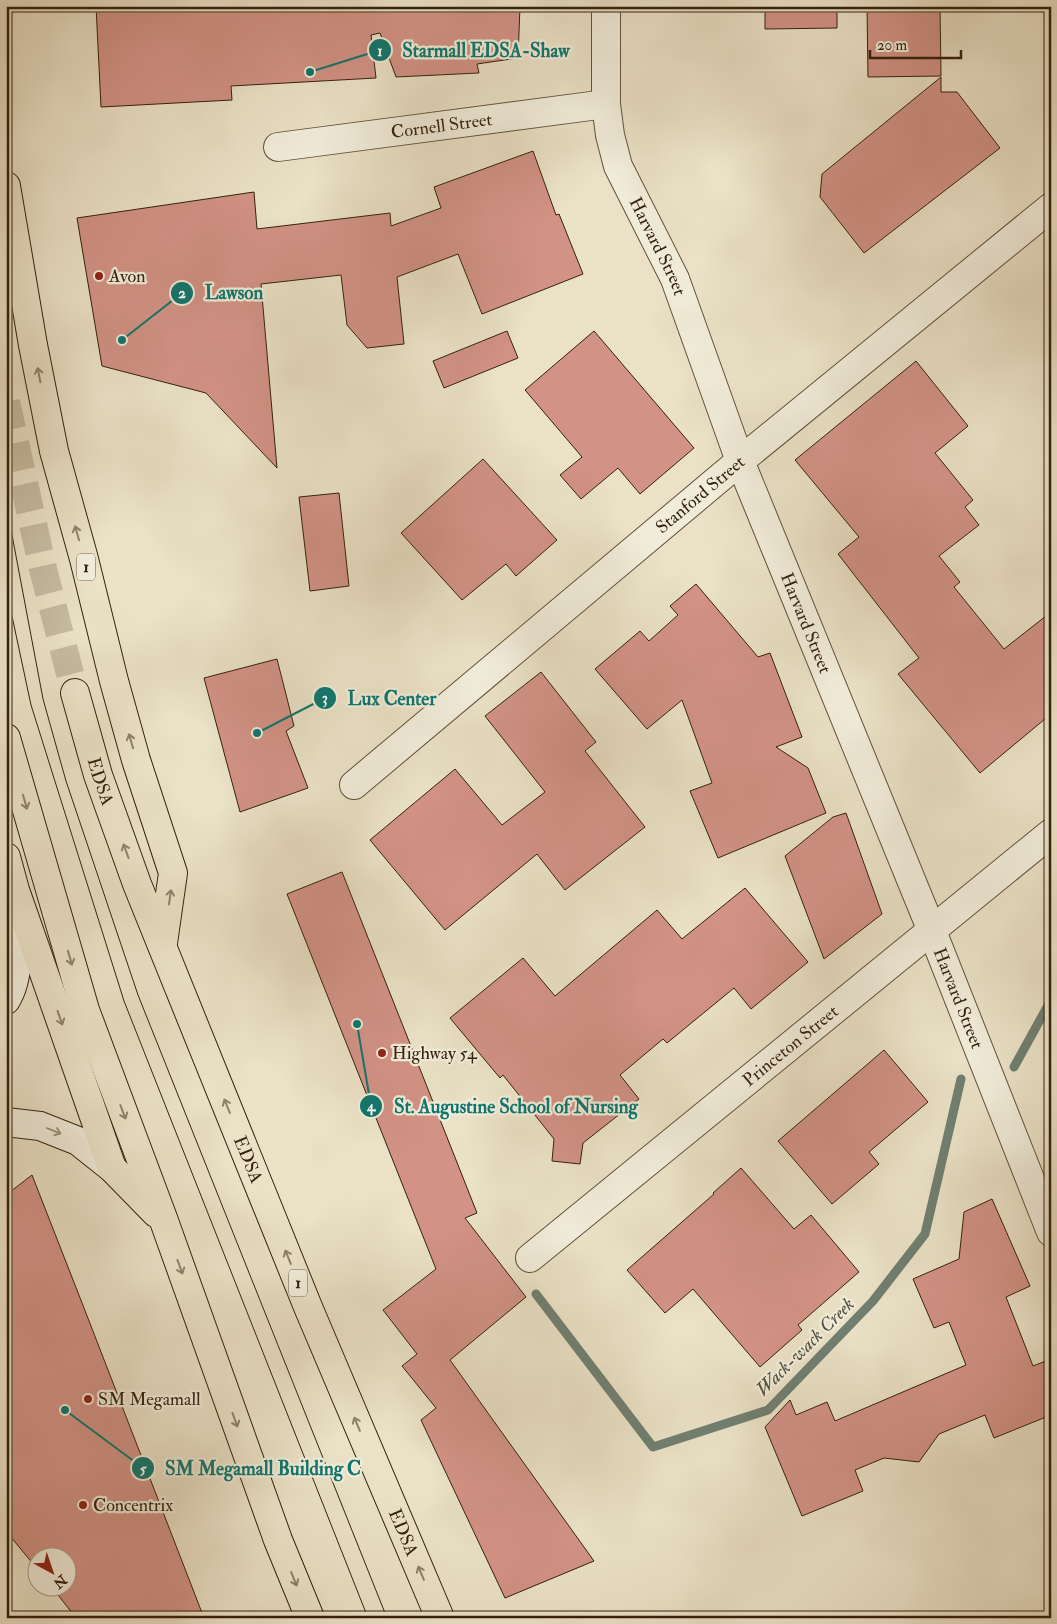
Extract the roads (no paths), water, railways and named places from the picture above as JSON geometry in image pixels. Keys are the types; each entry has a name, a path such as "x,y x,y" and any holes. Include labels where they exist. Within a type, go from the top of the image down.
{"highway":[{"name":"1","path":"6,186 54,451 136,760 173,873 163,945"},
{"name":"EDSA","path":"75,692 98,775 138,884 315,1324 440,1618"},
{"path":"6,738 85,1010 164,1221 278,1540 310,1618"},
{"path":"6,857 14,890 112,1168 164,1221"}],"street":[{"name":"Harvard Street","path":"606,6 606,104 610,135 618,166 675,279 740,461 932,931 1051,1232"},
{"name":"Cornell Street","path":"278,148 606,104"},
{"name":"Stanford Street","path":"354,785 740,461 1051,207"},
{"name":"Princeton Street","path":"530,1258 1051,833"},
{"path":"6,1000 12,991 17,955 14,890"},
{"path":"6,1122 40,1126 78,1141 112,1168"}],"waterway":[{"name":"Wack-wack Creek","path":"1014,1067 1051,1000"},
{"name":"Wack-wack Creek","path":"536,1294 653,1447 768,1410 873,1301 925,1234 961,1079"}],"tunnel":[{"path":"6,402 43,569 75,693"}],"tram line":[{"path":"6,503 43,699 66,781 138,995 387,1618"},
{"path":"6,588 31,705 124,1001 368,1618"}],"place":[{"name":"Starmall EDSA-Shaw","path":"310,72"},
{"name":"Avon","path":"99,276"},
{"name":"Lawson","path":"122,340"},
{"name":"Lux Center","path":"257,733"},
{"name":"St. Augustine School of Nursing","path":"357,1024"},
{"name":"Highway 54","path":"382,1053"},
{"name":"SM Megamall","path":"88,1399"},
{"name":"SM Megamall Building C","path":"65,1410"},
{"name":"Concentrix","path":"83,1505"}]}
